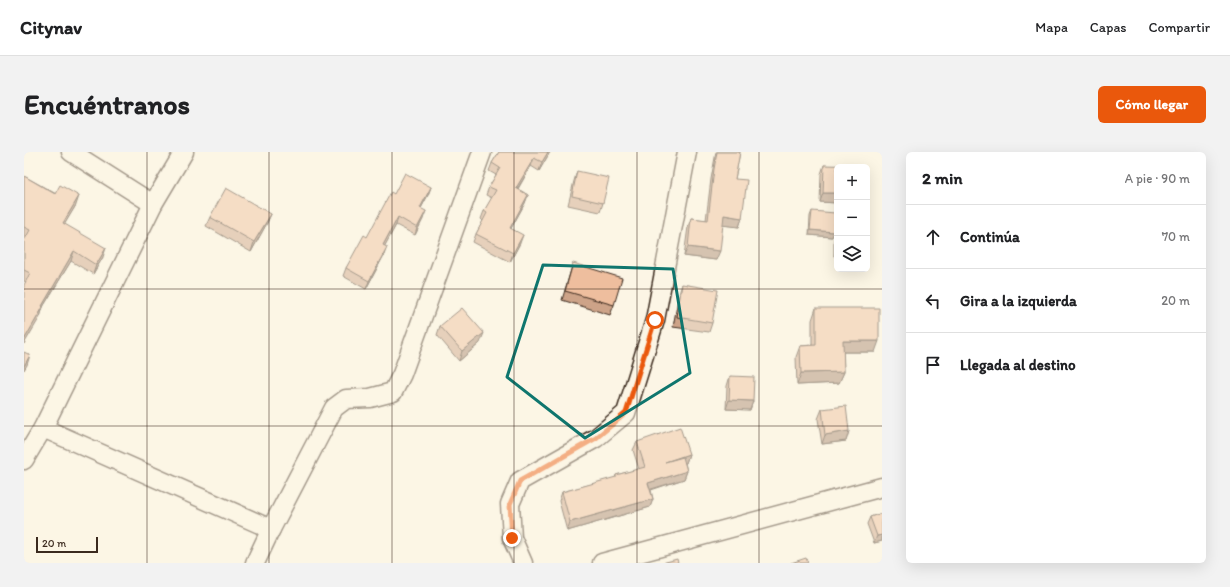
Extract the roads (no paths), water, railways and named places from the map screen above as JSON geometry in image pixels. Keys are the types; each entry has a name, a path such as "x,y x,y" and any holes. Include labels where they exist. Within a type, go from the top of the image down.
{"street":[{"path":"71,152 153,204"},
{"path":"24,460 43,428 153,204 184,152"},
{"path":"255,563 334,408 346,399 370,398 393,392 405,366 482,152"},
{"path":"523,563 512,538 510,504 520,481 596,438 626,413 655,320 687,152"},
{"path":"43,428 271,529"},
{"path":"602,563 882,487"}]}
